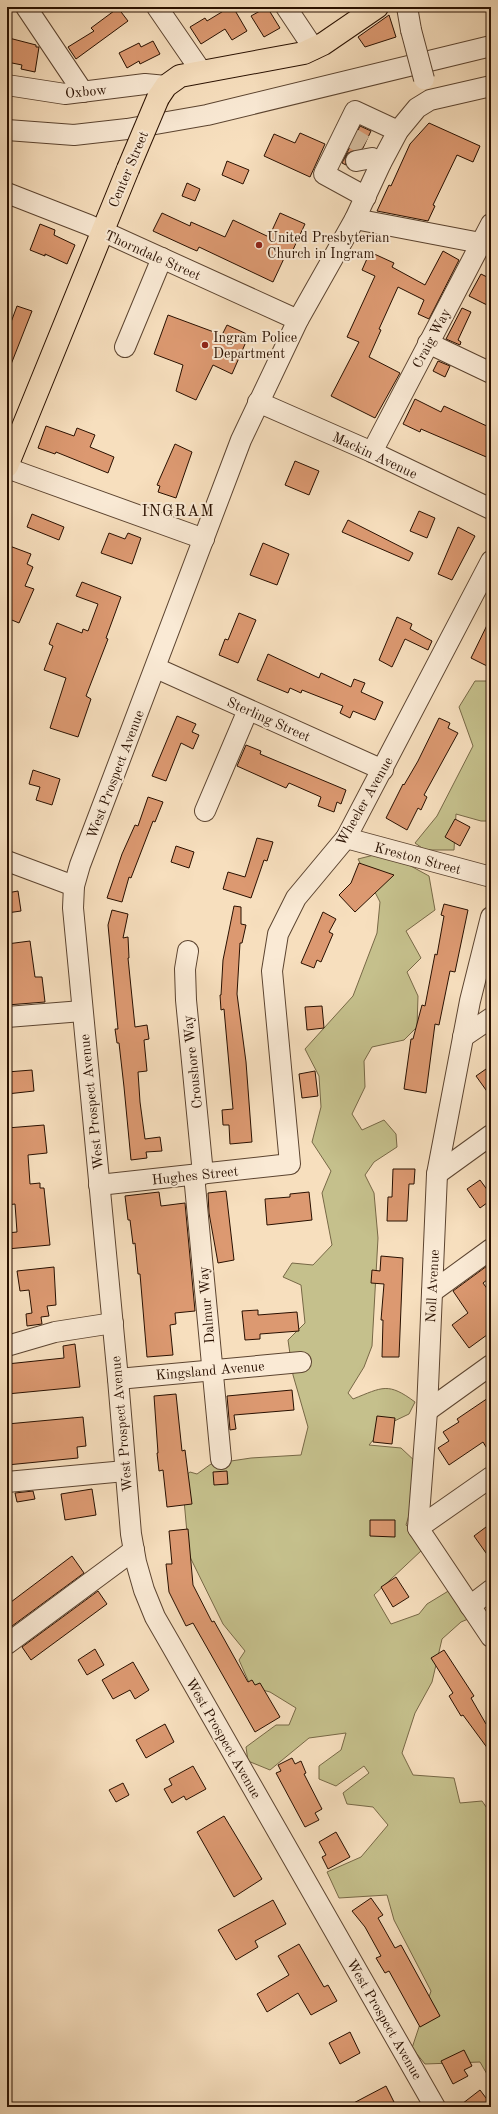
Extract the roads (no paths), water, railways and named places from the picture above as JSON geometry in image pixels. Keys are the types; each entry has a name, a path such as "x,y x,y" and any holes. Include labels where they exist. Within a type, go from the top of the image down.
{"main road":[{"path":"162,92 180,76 304,53 377,7"},
{"name":"Center Street","path":"7,467 102,231 162,92"}],"street":[{"path":"26,7 83,92"},
{"path":"157,7 201,71"},
{"path":"286,7 314,48"},
{"path":"407,7 411,30 430,100 491,86"},
{"path":"7,130 74,134 127,129 207,115 491,46"},
{"name":"Oxbow","path":"7,85 49,92 83,92 145,84 162,92"},
{"name":"West Prospect Avenue","path":"430,100 417,108 398,131 355,150 366,197 298,320 241,440 156,668 80,865 74,886 73,908 113,1323 125,1471 134,1550 144,1590 155,1617 436,2107"},
{"path":"366,197 324,174 355,150 355,111 398,131"},
{"name":"Thorndale Street","path":"7,193 102,231 298,320"},
{"path":"355,219 486,244"},
{"name":"Craig Way","path":"372,452 428,343 486,244 491,224"},
{"path":"125,347 162,258"},
{"path":"428,343 491,373"},
{"name":"Mackin Avenue","path":"258,402 372,452 491,509"},
{"path":"7,467 204,539"},
{"name":"Wheeler Avenue","path":"290,1164 272,971 278,934 296,898 346,838 383,770 491,561"},
{"name":"Sterling Street","path":"156,668 383,770"},
{"path":"205,811 248,710"},
{"name":"Kreston Street","path":"346,838 491,877"},
{"path":"7,861 74,886"},
{"name":"Noll Avenue","path":"418,1528 427,1411 437,1174 463,1037 491,917"},
{"name":"Croushore Way","path":"188,951 185,968 186,1000 199,1174"},
{"path":"7,1017 82,1011"},
{"path":"463,1037 491,1018"},
{"path":"437,1174 491,1135"},
{"name":"Hughes Street","path":"99,1185 290,1164"},
{"name":"Dalmur Way","path":"199,1174 212,1370 221,1459"},
{"path":"432,1292 491,1249"},
{"path":"7,1346 55,1332 113,1323"},
{"name":"Kingsland Avenue","path":"118,1379 301,1362"},
{"path":"427,1411 491,1365"},
{"path":"7,1482 125,1471"},
{"path":"491,1477 418,1528 491,1638"},
{"path":"7,1644 134,1550"},
{"path":"470,1606 491,1590"}],"tunnel":[{"path":"349,136 364,145"}],"place":[{"name":"United Presbyterian Church in Ingram","path":"259,245"},
{"name":"Ingram Police Department","path":"205,345"}],"district":[{"name":"INGRAM","path":"178,510"}]}
